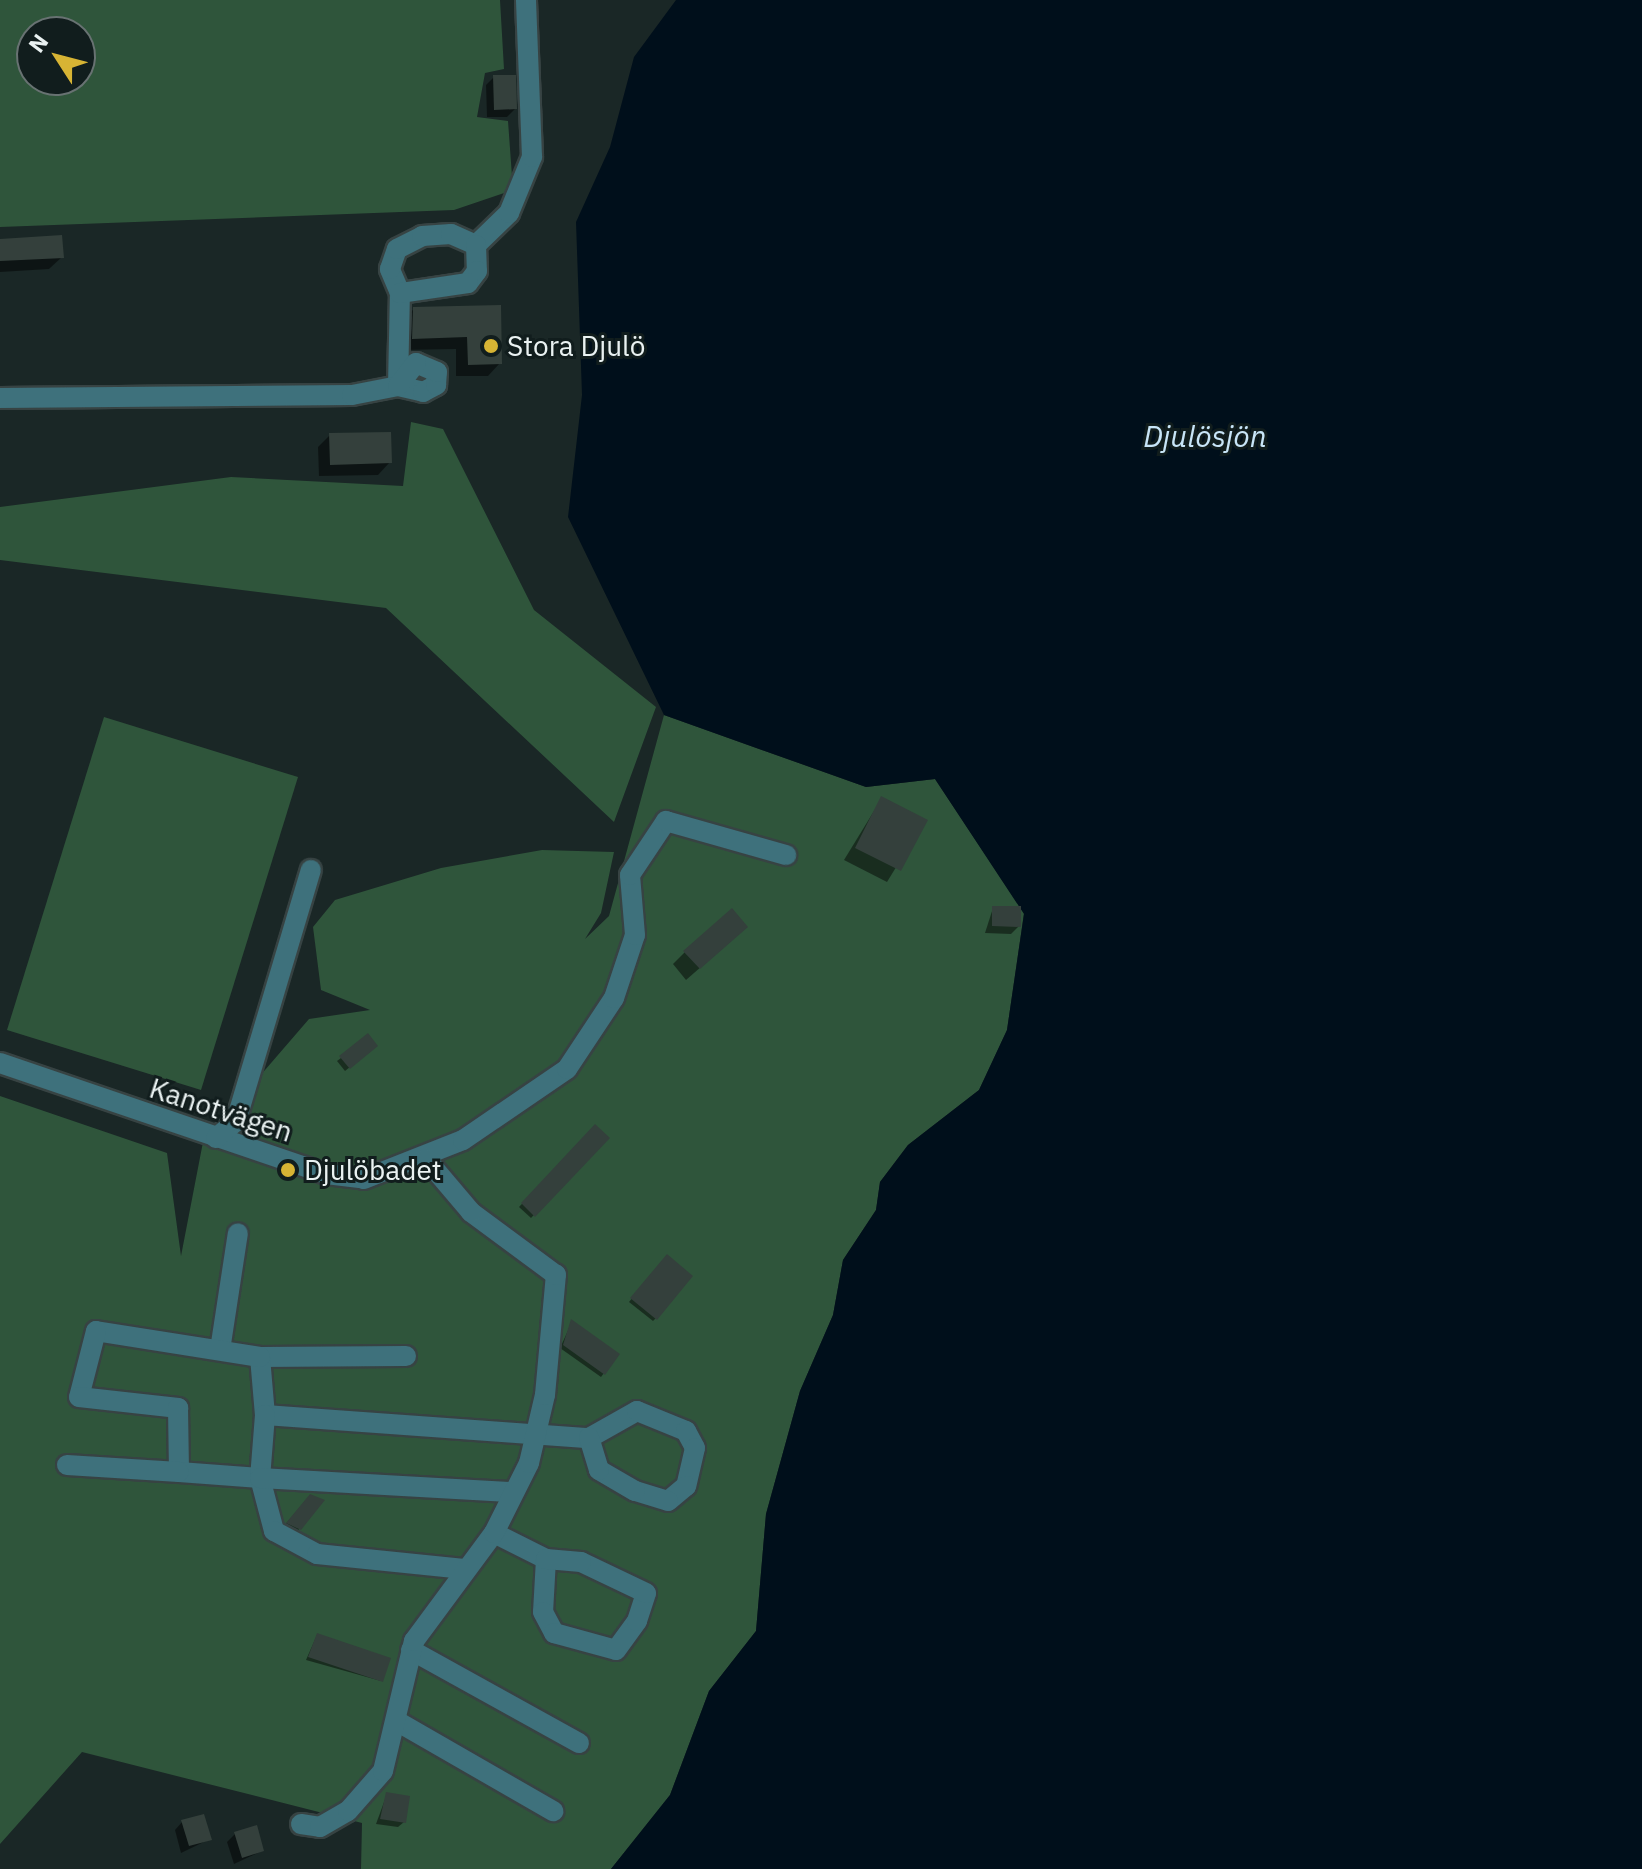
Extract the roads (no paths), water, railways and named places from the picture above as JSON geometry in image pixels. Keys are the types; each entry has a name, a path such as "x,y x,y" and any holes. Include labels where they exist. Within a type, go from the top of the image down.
{"street":[{"path":"400,293 468,283 477,271 476,245 509,213 532,157 526,0"},
{"path":"0,398 352,395 398,386 400,293 390,269 405,242 451,234 476,245"},
{"name":"Kanotvägen","path":"0,1063 216,1138 346,1179 426,1159 538,1092 589,1042 633,946 630,875 666,821 786,855"},
{"path":"216,1138 241,1108 311,870"},
{"path":"301,1824 320,1827 354,1804 383,1771 400,1723 411,1650 464,1569 494,1533 514,1492 538,1429 556,1275 471,1212 426,1159"},
{"path":"220,1350 238,1233"},
{"path":"179,1472 178,1408 79,1397 96,1331 260,1357 406,1356"},
{"path":"260,1357 265,1415 260,1478 274,1531 317,1554 464,1569"},
{"path":"265,1415 538,1429 589,1438 637,1411 686,1431 695,1448 686,1486 668,1501 635,1491 599,1470 589,1438"},
{"path":"67,1465 514,1492"},
{"path":"494,1533 546,1559 581,1562 646,1593 637,1621 616,1650 554,1633 543,1612 546,1559"},
{"path":"411,1650 579,1743"},
{"path":"400,1723 553,1811"}],"water":[{"name":"Djulösjön","path":"676,0 1642,0 1642,1869 611,1869 670,1795 709,1691 756,1631 766,1514 800,1391 833,1315 843,1260 876,1210 880,1182 908,1145 979,1090 1007,1030 1024,914 935,779 866,787 664,715 568,517 582,395 576,222 610,147 634,57"}],"place":[{"name":"Stora Djulö","path":"491,346"},
{"name":"Djulöbadet","path":"288,1170"}]}
